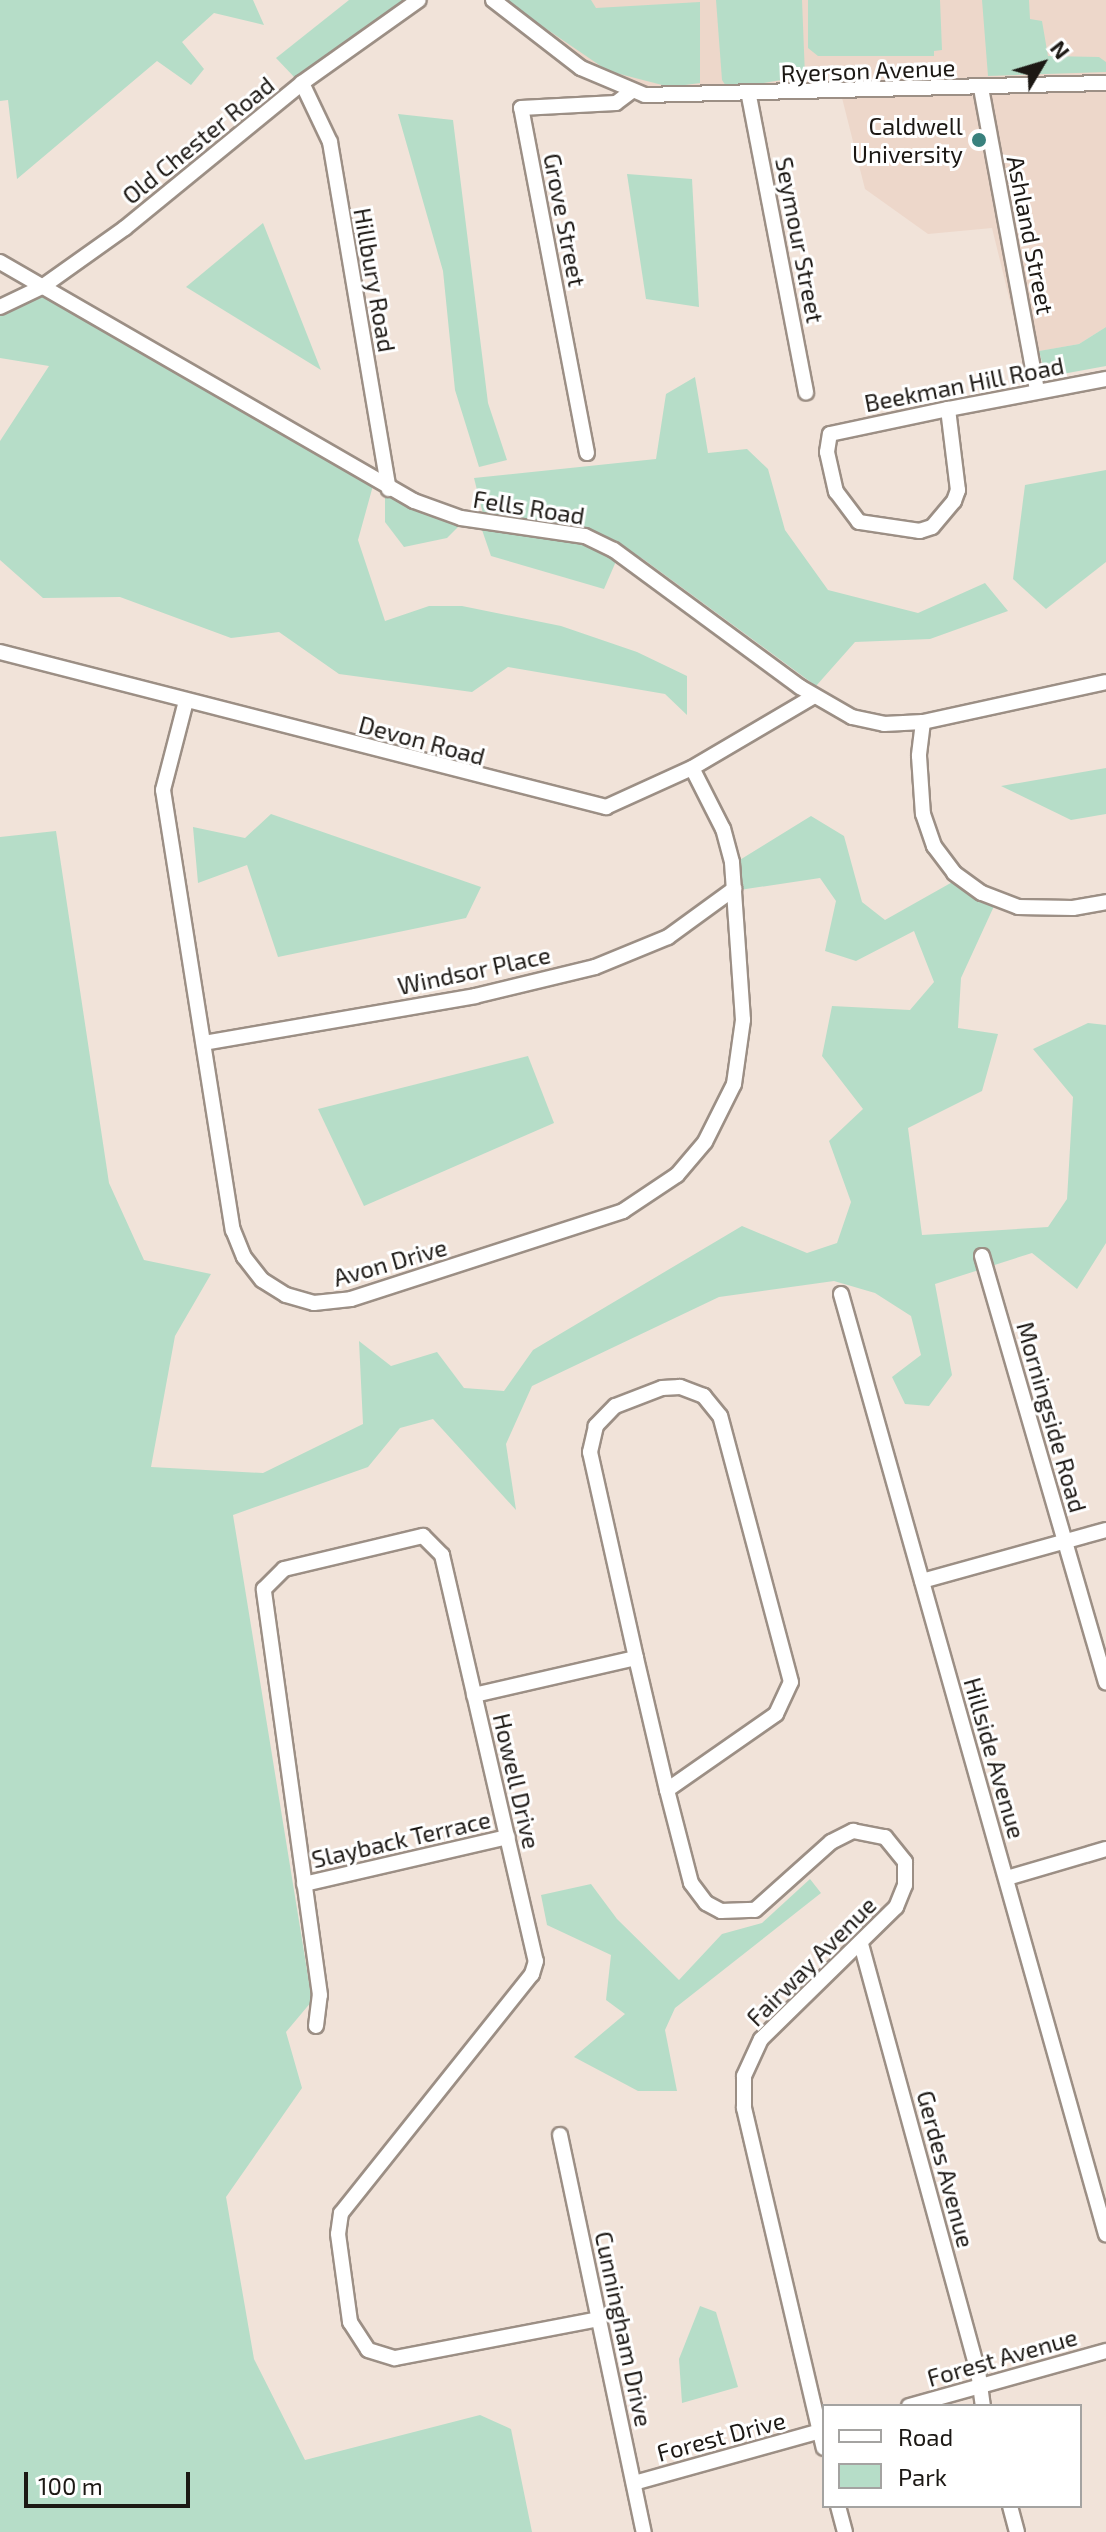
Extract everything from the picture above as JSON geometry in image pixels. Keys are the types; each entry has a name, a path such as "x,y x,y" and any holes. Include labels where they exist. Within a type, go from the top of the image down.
{"street":[{"name":"Old Chester Road","path":"0,307 42,287 125,228 302,83 419,0"},
{"path":"493,0 581,68 632,91"},
{"name":"Hillbury Road","path":"302,83 330,142 389,489"},
{"name":"Ryerson Avenue","path":"632,91 666,97 749,96 1106,83"},
{"name":"Ashland Street","path":"981,88 1037,391"},
{"name":"Grove Street","path":"587,453 521,108 616,103 632,91"},
{"name":"Seymour Street","path":"749,96 806,393"},
{"name":"Fells Road","path":"0,262 389,489 461,518 559,531 614,550 814,696 868,721 923,722 1106,682"},
{"name":"Beekman Hill Road","path":"948,409 958,490 940,519 920,531 859,522 836,492 827,452 830,434 948,409 1037,391 1106,379"},
{"name":"Devon Road","path":"0,652 589,806 623,803 692,768 814,696"},
{"name":"Avon Drive","path":"186,701 163,790 233,1230 244,1257 262,1280 286,1295 314,1303 351,1299 623,1211 660,1189 689,1162 717,1124 739,1063 743,1020 734,889 723,829 692,768"},
{"path":"923,722 919,756 923,814 934,846 954,873 982,893 1018,907 1073,908 1106,902"},
{"name":"Windsor Place","path":"204,1043 475,996 595,967 668,937 734,889"},
{"name":"Morningside Road","path":"982,1256 1106,1682"},
{"name":"Hillside Avenue","path":"841,1294 1106,2234"},
{"name":"Fairway Avenue","path":"667,1790 776,1714 791,1682 720,1416 704,1396 680,1387 662,1388 615,1406 601,1419 590,1443 636,1658 667,1790 691,1883 706,1903 729,1913 762,1906 845,1833 869,1831 892,1842 905,1862 904,1893 861,1944 761,2039 742,2087 822,2431"},
{"path":"922,1581 1106,1530"},
{"name":"Howell Drive","path":"316,2026 320,1995 263,1600 270,1579 284,1569 410,1535 429,1539 442,1555 508,1837 534,1970 341,2213 338,2234 350,2322 368,2350 395,2358 599,2319"},
{"path":"474,1695 636,1658"},
{"name":"Slayback Terrace","path":"304,1884 508,1837"},
{"path":"1007,1878 1106,1849"},
{"name":"Gerdes Avenue","path":"861,1944 983,2404"},
{"name":"Cunningham Drive","path":"560,2135 644,2532"},
{"name":"Forest Avenue","path":"916,2404 1106,2351"},
{"name":"Forest Drive","path":"634,2483 822,2431"},
{"path":"839,2508 845,2532"},
{"path":"1011,2508 1017,2532"}],"shaded area":[{"name":"Caldwell University","path":"499,0 1106,0 1106,327 1079,344 1023,354 992,228 928,234 865,189 839,86 648,90 590,68"}],"green space":[{"path":"0,0 253,0 264,25 214,13 182,42 204,69 191,85 157,61 17,179 8,100 0,101"},
{"path":"349,0 405,0 296,79 276,58"},
{"path":"504,0 591,0 596,8 700,2 700,83 670,87 608,71"},
{"path":"716,0 802,0 805,76 728,89 722,80"},
{"path":"808,0 940,0 942,50 934,51 934,56 818,56 808,48"},
{"path":"982,0 1029,0 1030,19 1042,21 1048,56 1099,57 1106,62 1106,72 988,76"},
{"path":"398,114 453,120 488,403 507,460 479,467 455,390 443,271"},
{"path":"627,174 692,179 699,307 646,299"},
{"path":"263,223 321,370 186,287"},
{"path":"42,296 59,300 374,482 358,540 385,621 429,606 462,606 561,626 637,652 687,676 687,715 665,694 508,667 472,692 339,674 279,632 231,638 120,597 43,598 0,560 0,441 49,366 0,358 0,315"},
{"path":"1106,327 1106,366 1046,377 1039,351 1079,344"},
{"path":"695,377 708,453 747,449 768,469 785,530 828,590 918,613 985,583 1008,611 930,639 855,642 816,686 643,559 585,530 484,518 474,478 656,459 666,394"},
{"path":"1106,470 1106,562 1046,609 1013,579 1025,485"},
{"path":"385,492 460,525 447,538 404,547 385,522"},
{"path":"481,527 582,542 617,559 604,589 491,556"},
{"path":"1106,768 1106,814 1071,820 1001,786"},
{"path":"271,814 481,887 466,918 278,957 247,865 198,883 193,827 245,838"},
{"path":"811,816 844,836 862,902 885,920 956,880 995,904 961,978 958,1028 998,1034 982,1091 908,1128 922,1235 1048,1227 1067,1199 1073,1097 1033,1049 1088,1023 1106,1025 1106,1243 1077,1289 1032,1253 935,1284 952,1375 929,1406 905,1404 892,1377 921,1355 911,1316 875,1293 834,1281 719,1297 532,1386 506,1444 516,1510 433,1419 400,1428 368,1467 233,1515 312,2001 286,2032 302,2088 226,2197 254,2359 305,2460 480,2415 511,2429 532,2532 0,2532 0,837 56,831 109,1183 144,1260 211,1274 175,1336 151,1467 263,1473 363,1424 359,1341 391,1366 437,1352 464,1388 504,1391 533,1350 742,1226 807,1253 837,1243 851,1202 829,1141 863,1109 822,1056 832,1006 910,1010 934,982 914,931 856,961 825,951 836,901 820,878 733,891 730,866"},
{"path":"528,1056 554,1123 364,1206 318,1109"},
{"path":"810,1879 821,1893 675,2008 665,2030 677,2091 638,2091 574,2057 625,2014 606,2000 611,1955 547,1925 541,1895 591,1884 617,1919 679,1980 722,1934 762,1923"},
{"path":"700,2306 716,2312 738,2387 682,2403 679,2359"}],"place":[{"name":"Caldwell University","path":"979,140"}]}
